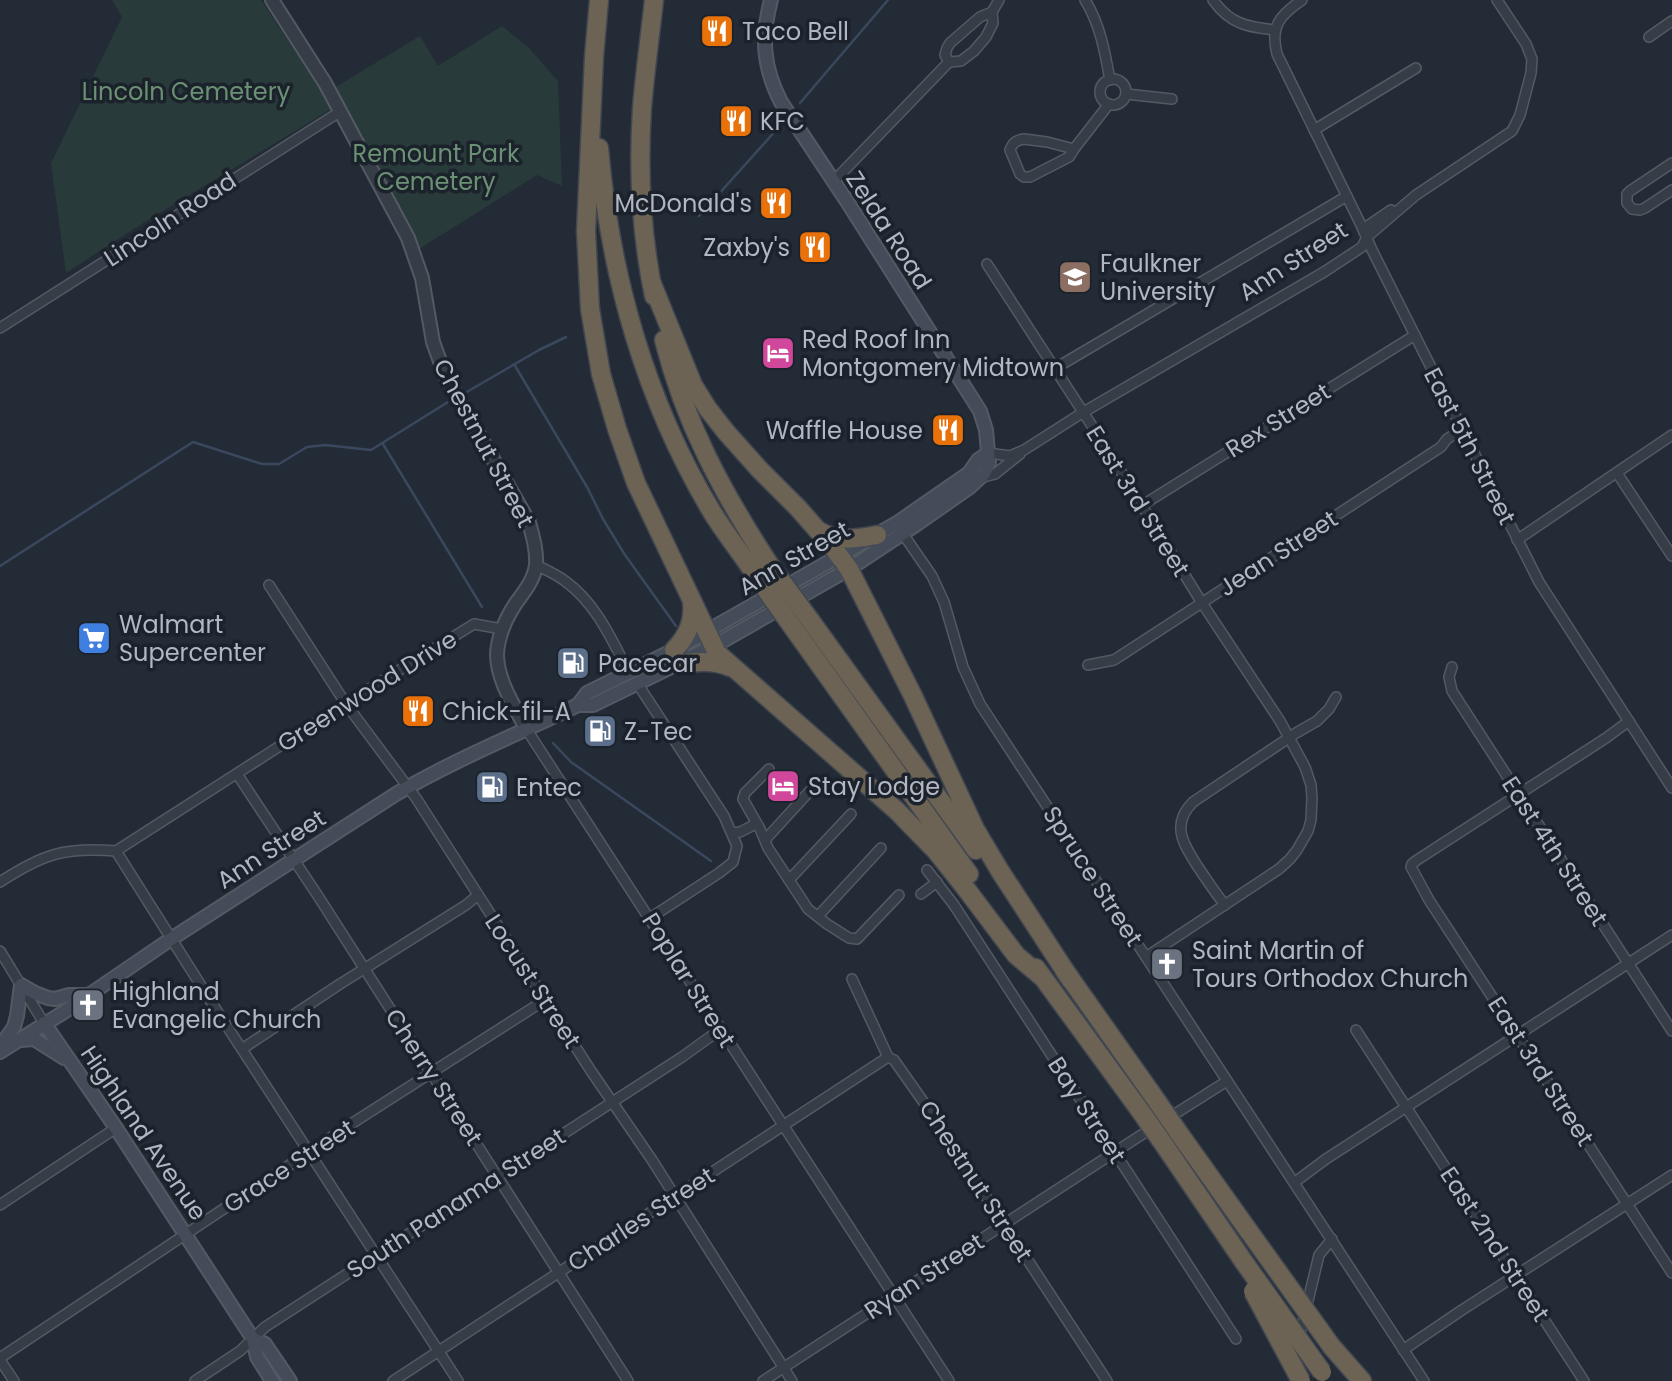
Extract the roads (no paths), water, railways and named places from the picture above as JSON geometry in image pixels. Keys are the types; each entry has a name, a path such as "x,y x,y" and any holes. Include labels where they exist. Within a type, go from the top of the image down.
{"highway":[{"path":"598,0 586,231 590,309 601,374 636,483 717,653 896,810 936,851 1016,955 1042,977"},
{"path":"654,0 642,107 640,156 642,217 652,284 671,370 687,414 762,569"},
{"path":"594,57 599,151 615,263 635,339 650,380 677,447 713,513 762,569 802,624 1042,977 1165,1146 1242,1264 1325,1376"},
{"path":"652,284 693,385 708,409 845,563 913,696 975,829 1071,980"},
{"path":"817,529 837,538 877,535"},
{"path":"692,598 690,628 676,657 722,664 737,671"},
{"path":"802,624 904,752 1071,980 1355,1381"},
{"path":"1242,1264 1301,1381"},
{"path":"1332,1346 1362,1381"}],"main road":[{"name":"Zelda Road","path":"771,0 764,33 766,61 781,102 980,411 986,430 989,463 980,478"},
{"name":"Ann Street","path":"845,563 877,535 969,473 978,460 988,453"},
{"name":"Ann Street","path":"0,1050 18,1041 408,787 579,705 593,705 633,678 711,639 845,563 903,534 980,478"},
{"path":"0,1050 14,1027 22,985 46,998 89,995"},
{"name":"Highland Avenue","path":"44,1023 116,1128 253,1339 257,1357 272,1381"},
{"path":"18,1041 34,1039 71,1062"},
{"name":"Highland Avenue","path":"253,1339 265,1344 290,1381"}],"street":[{"name":"Chestnut Street","path":"272,0 325,83 408,238 422,278 433,342 441,366 529,523 535,545 536,565"},
{"path":"949,62 961,61 986,37 993,23 992,12 999,0"},
{"path":"1085,0 1103,44 1110,80"},
{"path":"1213,0 1223,13 1239,23 1275,30 1283,13 1302,0"},
{"name":"Ann Street","path":"980,478 995,474 1026,449 1082,413 1324,272 1362,247 1367,237 1416,195 1508,134 1520,115 1532,59 1526,44 1497,0"},
{"path":"949,62 946,55 950,43 980,17 992,12"},
{"path":"1649,37 1672,21"},
{"name":"East 5th Street","path":"1275,30 1277,54 1517,540 1539,582 1672,788"},
{"path":"833,181 949,62"},
{"path":"1314,130 1416,68"},
{"path":"1116,79 1125,88 1126,94 1121,102 1109,104 1103,98 1101,90 1105,83 1116,79"},
{"path":"1126,94 1172,99"},
{"path":"1074,149 1031,138 1017,141 1010,149 1020,174 1026,177 1069,157 1109,104"},
{"name":"Lincoln Road","path":"0,328 341,111"},
{"path":"1672,163 1630,191 1626,199 1632,209 1640,210 1672,190"},
{"path":"1054,369 1347,196"},
{"name":"East 3rd Street","path":"987,264 1280,721 1305,767 1311,785 1313,809 1308,831 1286,864 1146,957"},
{"name":"Rex Street","path":"1141,506 1415,335"},
{"name":"Jean Street","path":"1088,665 1114,660 1441,447 1447,439 1461,430"},
{"path":"1517,540 1672,435"},
{"name":"Ann Street","path":"988,453 1010,456 1026,449"},
{"path":"1617,473 1672,556"},
{"name":"Spruce Street","path":"903,534 936,584 948,613 963,667 980,704 1424,1381"},
{"path":"536,565 566,582 586,601 606,628 633,678 733,833 737,846 733,862 650,918"},
{"name":"Poplar Street","path":"536,565 533,577 502,629 497,656 502,681 527,730 949,1381"},
{"name":"Locust Street","path":"269,585 346,704 408,787 792,1381"},
{"name":"Greenwood Drive","path":"116,851 474,624 502,629"},
{"name":"East 4th Street","path":"1452,667 1449,677 1452,691 1672,1031"},
{"path":"1224,905 1182,842 1180,827 1185,811 1193,802 1317,721 1336,697"},
{"path":"1519,794 1629,721"},
{"path":"769,769 743,796 744,802 768,848 808,909 849,938 858,939 899,895"},
{"name":"Cherry Street","path":"237,774 628,1381"},
{"path":"765,840 818,782"},
{"name":"East 3rd Street","path":"1519,794 1417,860 1411,867 1429,900 1672,1273"},
{"path":"789,880 851,814"},
{"path":"733,833 756,824"},
{"path":"818,916 881,848"},
{"path":"0,882 45,856 85,849 116,851 458,1381"},
{"name":"Bay Street","path":"928,870 954,905 1236,1339"},
{"path":"921,894 937,882"},
{"path":"243,1049 478,895"},
{"path":"1295,1182 1672,935"},
{"name":"Highland Avenue","path":"0,951 44,1023"},
{"name":"Chestnut Street","path":"852,979 888,1057 894,1060 932,1114 1107,1381"},
{"name":"Grace Street","path":"0,1359 351,1124 545,1000"},
{"name":"South Panama Street","path":"195,1381 240,1351 265,1327 721,1029"},
{"name":"East 2nd Street","path":"1356,1030 1584,1381"},
{"name":"Charles Street","path":"393,1381 888,1057"},
{"name":"Ryan Street","path":"764,1381 1227,1081"},
{"path":"0,1205 116,1128"},
{"path":"1404,1350 1672,1175"},
{"path":"1289,1381 1319,1255 1332,1240"},
{"path":"0,1359 14,1381"}],"waterway":[{"path":"800,103 888,0"},
{"path":"699,216 778,128"},
{"path":"465,393 566,337"},
{"path":"514,364 625,555 676,626"},
{"path":"0,566 193,442 262,464 279,464 307,447 325,445 371,450 448,402"},
{"path":"383,444 482,607"},
{"path":"553,743 571,762 711,861"}],"place":[{"name":"Taco Bell","path":"717,31"},
{"name":"KFC","path":"736,121"},
{"name":"McDonald's","path":"776,203"},
{"name":"Zaxby's","path":"815,247"},
{"name":"Faulkner University","path":"1075,277"},
{"name":"Red Roof Inn Montgomery Midtown","path":"778,353"},
{"name":"Waffle House","path":"948,430"},
{"name":"Walmart Supercenter","path":"94,638"},
{"name":"Pacecar","path":"573,663"},
{"name":"Chick-fil-A","path":"418,711"},
{"name":"Z-Tec","path":"600,731"},
{"name":"Stay Lodge","path":"783,786"},
{"name":"Entec","path":"492,787"},
{"name":"Saint Martin of Tours Orthodox Church","path":"1167,964"},
{"name":"Highland Evangelic Church","path":"88,1005"}],"park label":[{"name":"Lincoln Cemetery","path":"186,91"},
{"name":"Remount Park Cemetery","path":"436,167"}]}
